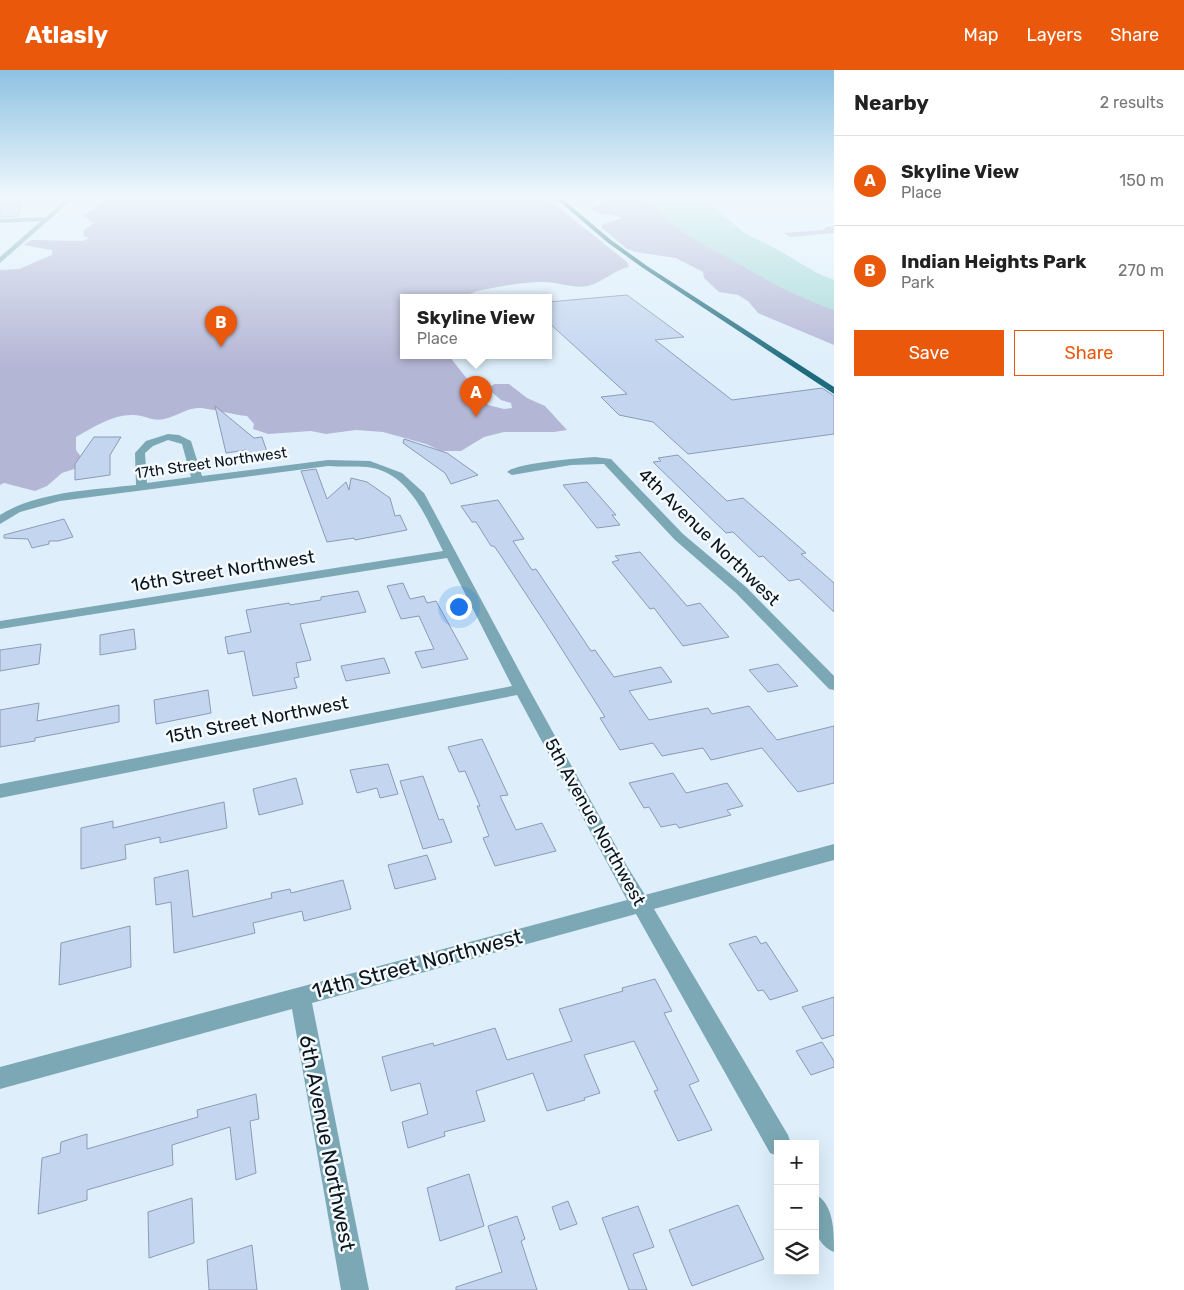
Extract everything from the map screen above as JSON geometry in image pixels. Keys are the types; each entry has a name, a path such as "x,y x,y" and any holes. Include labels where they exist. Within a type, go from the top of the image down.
{"main road":[{"path":"626,253 834,391"}],"street":[{"path":"142,487 140,453 148,444 168,437 183,440 187,443 197,479"},
{"name":"4th Avenue Northwest","path":"512,472 591,460 607,461 679,537 741,590 834,685"},
{"name":"17th Street Northwest","path":"0,520 16,510 59,498 328,463 370,464 398,475 420,495"},
{"name":"5th Avenue Northwest","path":"420,495 521,689 620,872 777,1140"},
{"name":"16th Street Northwest","path":"0,625 451,554"},
{"name":"15th Street Northwest","path":"0,791 521,689"},
{"name":"14th Street Northwest","path":"0,1078 834,852"},
{"name":"6th Avenue Northwest","path":"300,996 355,1290"},
{"path":"819,1214 834,1239"}],"shaded area":[{"path":"52,253 616,253 627,262 629,267 599,282 582,287 534,282 477,291 470,294 400,294 400,359 451,359 488,405 504,409 512,408 511,403 501,400 488,389 494,384 509,384 527,398 545,406 567,430 554,432 504,432 484,437 461,451 441,451 426,444 383,432 356,430 326,434 311,431 268,434 253,429 254,424 247,416 207,409 197,408 188,410 160,420 126,415 97,425 76,437 76,450 82,458 80,467 62,473 47,486 35,491 4,483 0,485 0,270 19,269 52,255"},
{"path":"642,253 768,253 834,292 834,345 758,313 748,301 738,295 719,292 704,278 703,272 676,258"},
{"path":"719,253 783,253 817,273 834,280 834,310 812,302 761,277"}],"building":[{"path":"627,295 684,337 655,340 732,400 822,388 834,396 834,434 688,454 653,422 619,415 601,397 627,394 552,326 552,302"},
{"path":"215,406 254,438 262,437 268,455 248,458 246,450 226,453"},
{"path":"94,437 121,437 110,455 110,475 75,480 75,464"},
{"path":"404,439 447,453 478,475 451,484 445,473 403,443"},
{"path":"678,455 727,501 743,498 806,553 801,554 834,583 834,612 799,579 789,581 763,556 759,557 733,532 726,533 653,462 661,461 658,458"},
{"path":"316,469 327,499 346,482 349,490 351,478 367,482 390,498 395,516 400,515 407,530 355,540 354,538 327,542 301,471"},
{"path":"587,482 616,515 612,515 620,525 597,528 563,485"},
{"path":"498,500 524,539 513,541 532,570 536,569 591,651 595,650 614,677 661,667 672,682 629,691 649,720 708,708 712,714 749,706 777,740 834,726 834,783 798,792 762,748 711,760 703,748 662,756 653,743 620,750 600,718 605,717 549,629 494,546 491,546 476,522 472,522 461,506"},
{"path":"64,519 73,537 49,541 49,544 32,548 28,539 4,538 4,535"},
{"path":"640,552 687,606 700,603 729,637 683,646 654,608 650,609 612,562 619,560 615,556"},
{"path":"403,583 410,599 424,596 427,603 436,601 468,659 422,668 415,652 434,649 419,616 401,619 387,586"},
{"path":"358,591 366,612 300,624 311,660 296,663 299,677 294,678 297,688 253,696 244,651 228,654 225,637 251,632 246,610 321,600 321,597"},
{"path":"134,629 136,649 100,655 100,635"},
{"path":"41,644 39,664 0,671 0,650"},
{"path":"384,658 390,673 346,681 341,666"},
{"path":"778,664 798,686 768,692 749,670"},
{"path":"208,690 211,713 156,724 154,700"},
{"path":"39,703 37,721 119,705 119,722 35,738 35,741 0,747 0,710"},
{"path":"482,739 508,795 500,796 516,830 542,823 556,851 495,866 483,838 489,836 477,806 480,806 465,771 459,772 448,747"},
{"path":"388,764 398,794 380,798 377,788 357,793 350,770"},
{"path":"673,773 686,793 727,783 743,806 727,810 731,815 679,828 676,824 661,827 649,807 644,808 629,783"},
{"path":"423,776 439,820 443,819 452,842 423,849 400,781"},
{"path":"296,778 303,804 259,815 253,789"},
{"path":"224,802 227,828 160,843 160,837 125,845 126,859 81,869 81,828 113,821 113,828"},
{"path":"427,855 436,879 395,889 388,865"},
{"path":"188,870 193,917 272,898 271,893 290,889 291,893 343,880 351,909 304,921 302,911 253,923 255,933 174,953 171,902 156,905 154,878"},
{"path":"130,926 131,967 59,985 61,943"},
{"path":"756,936 761,944 766,942 798,991 770,1000 763,990 758,991 729,944"},
{"path":"655,979 672,1011 664,1013 699,1081 689,1085 712,1130 678,1141 654,1091 658,1090 634,1041 584,1055 600,1093 584,1098 585,1100 547,1111 533,1073 476,1091 485,1121 444,1132 445,1136 408,1148 402,1122 428,1114 420,1083 391,1091 382,1057 433,1043 434,1046 495,1028 507,1060 572,1041 559,1009 623,991 622,988"},
{"path":"834,997 834,1035 822,1039 802,1007"},
{"path":"822,1042 834,1061 834,1067 811,1075 796,1051"},
{"path":"256,1094 259,1119 250,1121 256,1173 236,1180 230,1127 172,1145 173,1165 87,1190 87,1200 38,1214 42,1158 60,1153 61,1142 87,1134 87,1149 198,1117 197,1110"},
{"path":"469,1174 484,1226 440,1241 427,1188"},
{"path":"192,1198 194,1243 149,1258 148,1212"},
{"path":"568,1201 577,1224 560,1230 552,1207"},
{"path":"738,1205 764,1259 692,1286 669,1230"},
{"path":"638,1206 654,1247 633,1254 647,1290 629,1290 602,1218"},
{"path":"517,1216 525,1239 521,1241 537,1290 456,1290 456,1287 502,1272 488,1226"},
{"path":"252,1245 257,1290 209,1290 207,1260"}],"place":[{"name":"Indian Heights Park","path":"221,347"},
{"name":"Skyline View","path":"476,417"}]}
